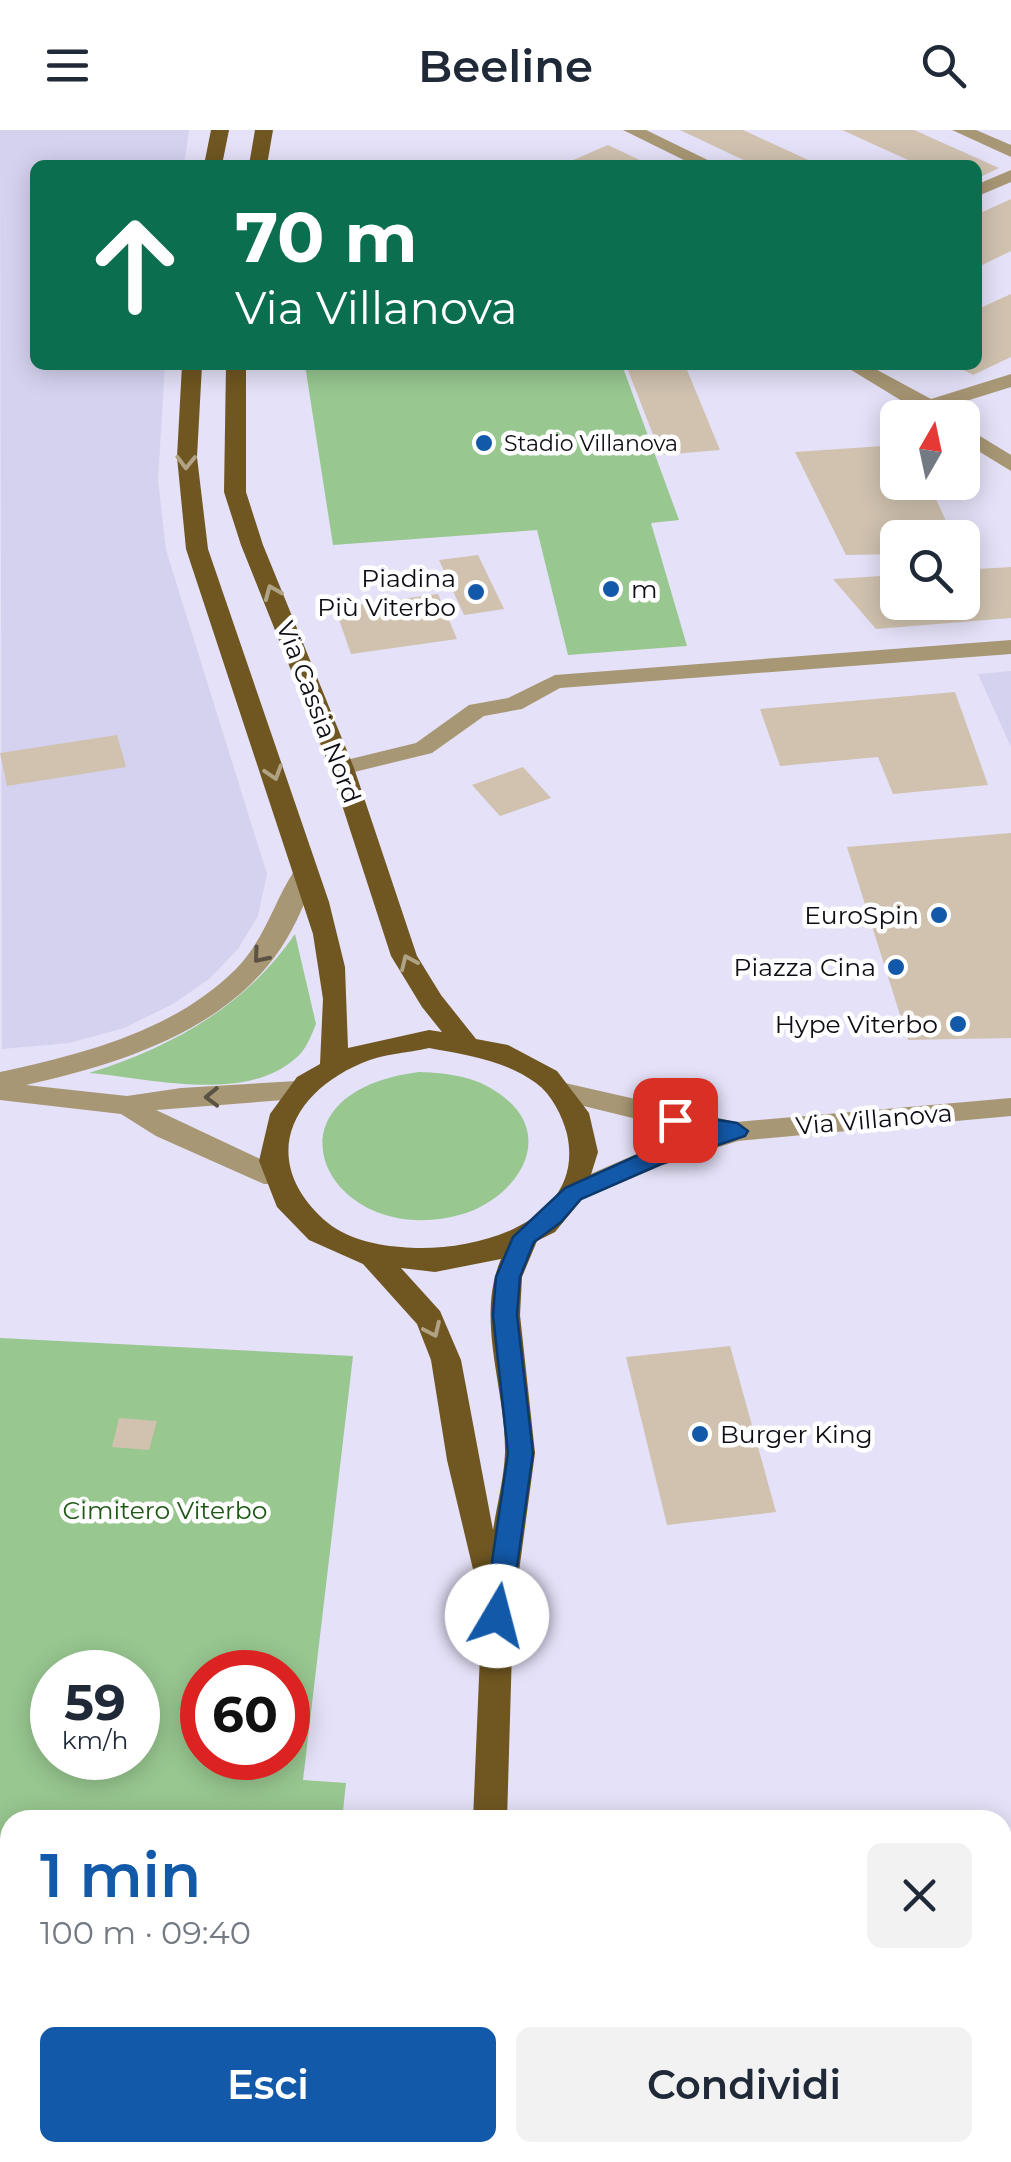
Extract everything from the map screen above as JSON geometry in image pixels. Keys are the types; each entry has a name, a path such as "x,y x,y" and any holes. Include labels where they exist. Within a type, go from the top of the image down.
{"main road":[{"path":"215,160 220,130"},
{"path":"259,160 264,130"},
{"path":"192,370 185,473 196,549 306,871 336,998 338,1034 333,1062"},
{"name":"Via Cassia Nord","path":"236,370 235,492 252,545 342,768 404,956 423,990 464,1041"},
{"path":"464,1041 504,1052 538,1069 564,1092 584,1129 586,1154 573,1194 553,1216 525,1237 463,1258 433,1261 372,1255 335,1241 303,1219 285,1199 274,1177 270,1146 279,1116 297,1090 333,1062 392,1042 464,1041"},
{"path":"490,1810 497,1616 520,1453 505,1315 508,1277 525,1237"},
{"path":"372,1255 430,1319 446,1360 462,1460 497,1616"}],"street":[{"path":"632,130 698,160"},
{"path":"961,130 1011,152"},
{"path":"982,190 1011,175"},
{"path":"862,370 915,400"},
{"path":"964,400 1011,380"},
{"path":"980,443 1011,465"},
{"path":"342,768 424,748 477,710 514,704 555,682 1011,647"},
{"path":"0,1081 114,1052 208,1005 268,948 306,871"},
{"path":"0,1092 127,1105 181,1097 219,1098 297,1090"},
{"name":"Via Villanova","path":"564,1092 737,1131"},
{"path":"127,1105 166,1129 274,1177"},
{"name":"Via Villanova","path":"573,1194 653,1158 737,1131 1011,1107"}],"shaded area":[{"path":"0,130 189,130 185,160 30,160 30,370 165,370 158,480 166,550 267,874 258,916 238,949 209,979 173,1004 124,1028 69,1043 2,1049"},
{"path":"1011,671 1011,747 978,674"}],"green space":[{"name":"Stadio Villanova","path":"306,370 624,370 679,520 651,523 687,646 568,655 537,530 333,545"},
{"path":"295,934 316,1024 296,1058 275,1072 224,1084 168,1083 89,1073 148,1051 204,1021 254,983"},
{"path":"419,1072 453,1075 485,1085 520,1114 527,1131 528,1148 513,1180 500,1194 466,1213 418,1220 377,1212 346,1193 327,1167 323,1138 335,1109 366,1086"},
{"name":"Cimitero Viterbo","path":"0,1338 353,1356 310,1721 310,1650 180,1650 180,1780 346,1783 343,1810 0,1810"}],"building":[{"path":"680,130 743,130 808,160 743,160"},
{"path":"842,130 914,130 981,160 908,160"},
{"path":"608,145 640,160 573,160"},
{"path":"982,160 999,168 982,176"},
{"path":"1011,199 1011,251 982,265 982,212"},
{"path":"1011,294 1011,357 973,375 964,370 982,370 982,307"},
{"path":"628,370 687,370 720,450 661,455"},
{"path":"880,446 880,500 936,500 946,520 880,520 880,554 846,555 795,452"},
{"path":"478,555 504,609 464,615 439,560"},
{"path":"1011,567 1011,618 876,629 833,579 880,576 880,620 980,620 980,569"},
{"path":"438,594 457,639 351,654 335,608"},
{"path":"955,692 988,785 893,794 878,757 780,766 760,709"},
{"path":"117,735 126,767 7,786 0,753"},
{"path":"523,767 551,798 500,816 472,785"},
{"name":"EuroSpin","path":"1011,833 1011,1038 908,1040 847,847"},
{"name":"Burger King","path":"730,1346 776,1512 667,1525 626,1357"},
{"path":"119,1418 157,1421 149,1450 112,1447"}],"place":[{"name":"Stadio Villanova","path":"484,443"},
{"name":"m","path":"611,589"},
{"name":"Piadina Più Viterbo","path":"476,592"},
{"name":"EuroSpin","path":"939,915"},
{"name":"Piazza Cina","path":"896,967"},
{"name":"Hype Viterbo","path":"958,1024"},
{"name":"Burger King","path":"700,1434"}],"route":[{"path":"497,1616 520,1453 505,1315 508,1277 525,1237 553,1216 573,1194 653,1158 737,1131 675,1120"}]}
